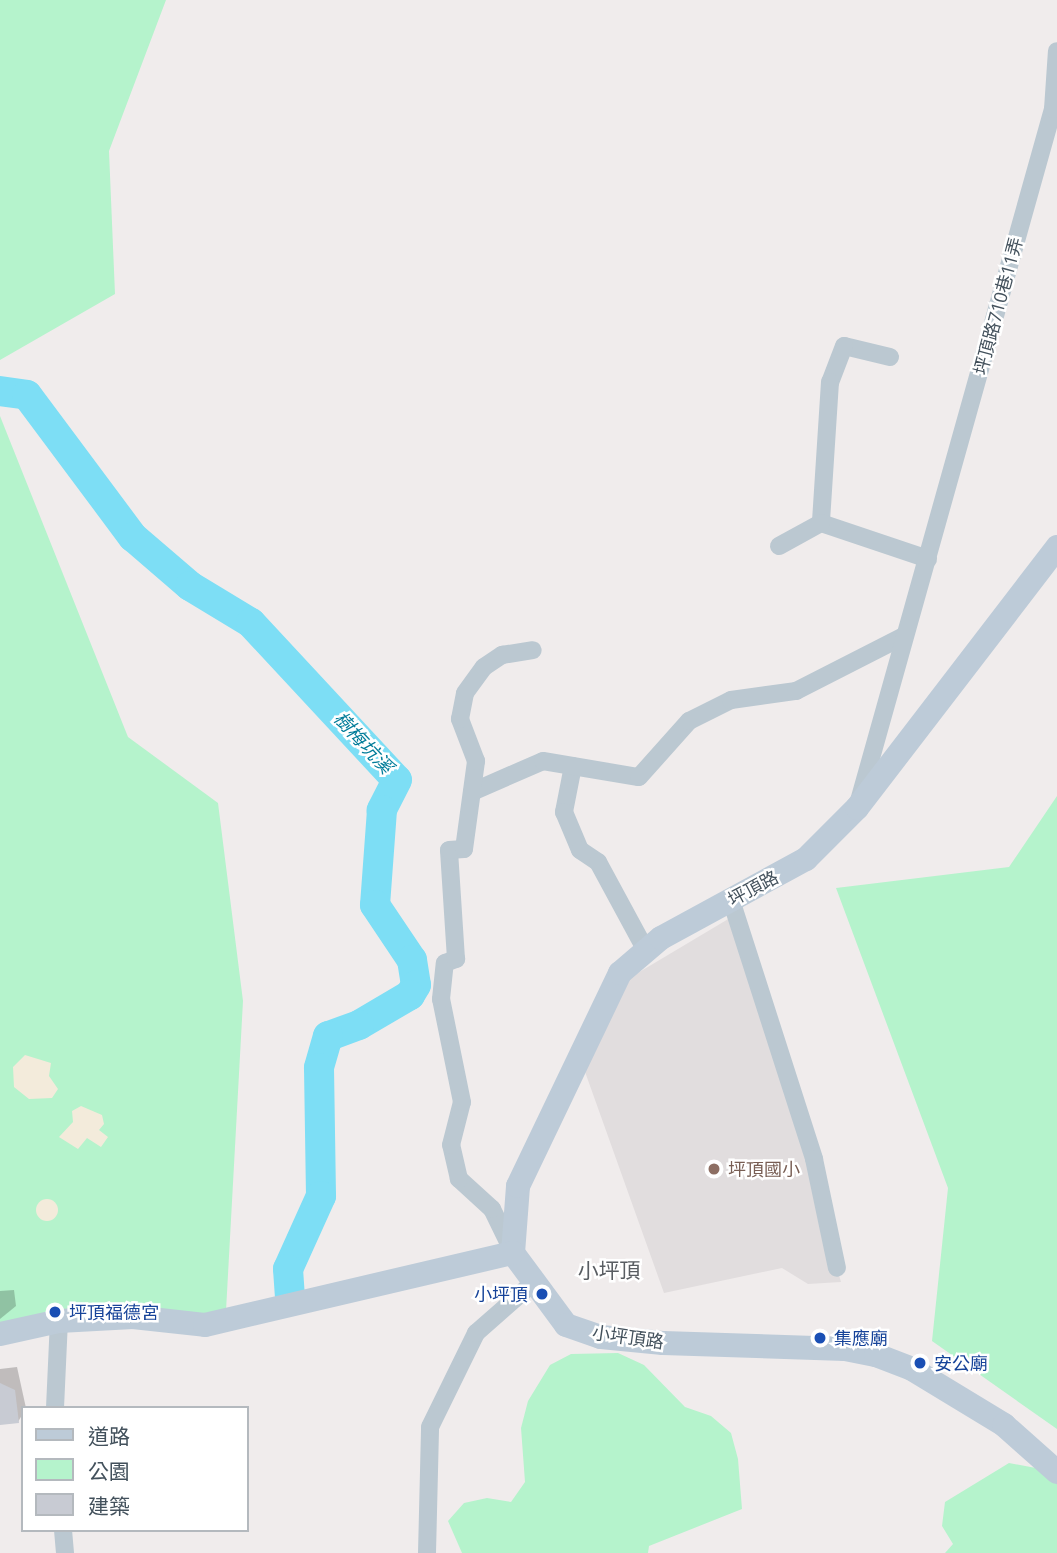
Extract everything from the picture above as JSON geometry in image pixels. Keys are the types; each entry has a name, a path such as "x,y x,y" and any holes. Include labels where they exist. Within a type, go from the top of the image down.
{"street":[{"name":"坪頂路710巷11弄","path":"858,808 874,737 928,559 1053,108 1057,51"},
{"path":"821,523 830,382 844,346 890,357"},
{"path":"779,546 821,523 928,559"},
{"name":"坪頂路","path":"513,1253 518,1186 620,973 645,949 806,859 858,808 1057,547"},
{"path":"472,792 542,761 639,778 690,721 731,700 796,691 904,636"},
{"path":"0,1334 59,1321 133,1317 205,1325 513,1253 492,1209 459,1179 451,1145 462,1102 441,999 445,963 456,959 449,849 464,849 477,761 460,719 465,693 493,661 533,650"},
{"path":"874,737 892,763"},
{"path":"573,766 564,812 580,850 598,862 645,949"},
{"path":"731,900 814,1159 837,1268"},
{"name":"小坪頂路","path":"513,1253 566,1325 601,1337 845,1349 876,1355 912,1369 1004,1425 1057,1472"},
{"path":"428,1553 430,1427 476,1333 533,1283"},
{"path":"55,1406 59,1321"},
{"path":"63,1532 65,1553"}],"shaded area":[{"name":"坪頂國小","path":"735,915 841,1282 808,1284 782,1268 664,1293 584,1069 631,977"}],"green space":[{"path":"0,0 166,0 109,151 115,294 0,360"},
{"path":"0,416 128,737 218,803 243,1001 226,1311 0,1333"},
{"path":"1057,796 1057,1429 932,1341 948,1188 836,888 1009,867"},
{"path":"618,1353 644,1365 685,1407 711,1416 731,1433 738,1459 742,1509 649,1546 648,1553 462,1553 448,1521 464,1503 487,1498 511,1502 525,1482 521,1428 528,1401 550,1365 571,1354"},
{"path":"1009,1463 1057,1472 1057,1553 945,1553 953,1544 942,1526 945,1502"}],"sand":[{"path":"25,1055 51,1063 49,1076 58,1089 52,1098 29,1099 14,1087 13,1067"},
{"path":"81,1106 102,1115 104,1124 99,1130 108,1137 101,1147 87,1138 78,1149 59,1137 73,1122 72,1111"},
{"path":"47,1199 55,1202 58,1210 55,1218 47,1221 39,1218 36,1210 39,1202"}],"building":[{"path":"0,1383 15,1390 19,1423 0,1425"}],"waterway":[{"name":"樹梅坑溪","path":"0,391 27,395 133,537 190,586 251,623 397,780 382,810 375,905 412,960 416,985 410,995 359,1025 328,1036 319,1068 321,1196 288,1269 290,1295"}],"place":[{"name":"坪頂國小","path":"714,1169"},
{"name":"小坪頂","path":"542,1294"},
{"name":"坪頂福德宮","path":"55,1312"},
{"name":"集應廟","path":"820,1338"},
{"name":"安公廟","path":"920,1363"}],"district":[{"name":"小坪頂","path":"609,1270"}]}
